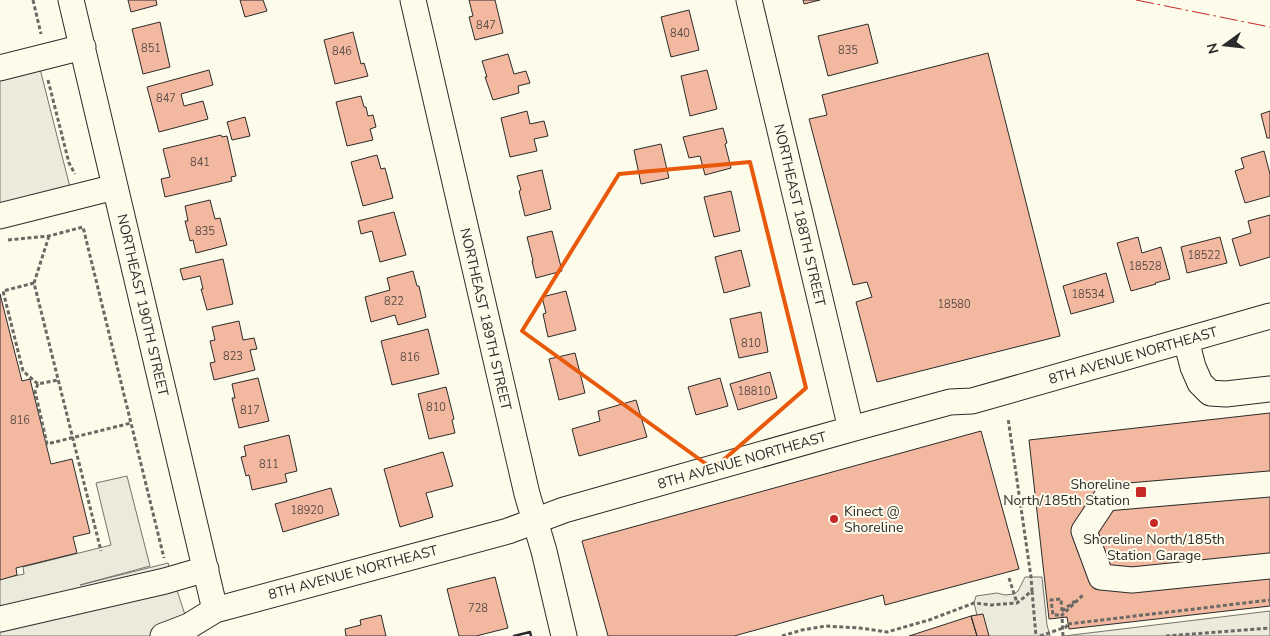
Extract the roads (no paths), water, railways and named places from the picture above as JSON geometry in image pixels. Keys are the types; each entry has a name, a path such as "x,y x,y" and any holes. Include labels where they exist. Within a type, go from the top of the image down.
{"street":[{"name":"NORTHEAST 190TH STREET","path":"71,0 215,610"},
{"name":"NORTHEAST 189TH STREET","path":"413,0 527,494 544,551 564,636"},
{"name":"NORTHEAST 188TH STREET","path":"749,0 851,429"},
{"path":"0,68 83,47"},
{"path":"0,216 116,187"},
{"name":"8TH AVENUE NORTHEAST","path":"163,636 189,626 215,610 508,531 564,510 851,429 950,402 972,401 1270,316"},
{"path":"1186,340 1196,375 1200,383 1210,393 1226,394 1270,389"},
{"path":"1270,484 1106,498 1084,531 1101,577 1132,580 1270,566"},
{"path":"0,619 206,569"}],"place":[{"name":"Shoreline North/185th Station","path":"1141,492"},
{"name":"Kinect @ Shoreline","path":"834,519"},
{"name":"Shoreline North/185th Station Garage","path":"1154,523"}]}
